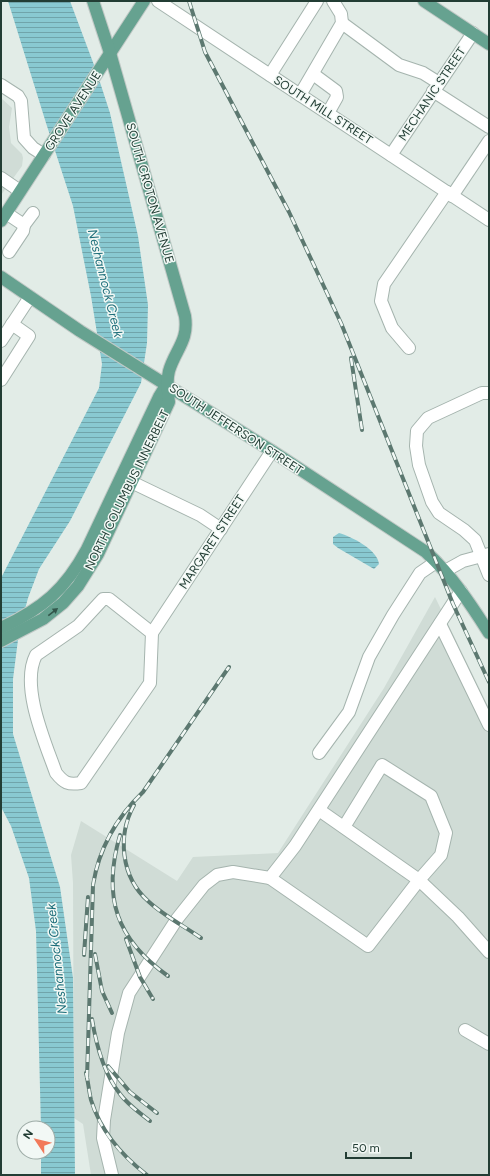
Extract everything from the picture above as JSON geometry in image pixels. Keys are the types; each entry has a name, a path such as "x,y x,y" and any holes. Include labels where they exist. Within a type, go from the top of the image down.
{"main road":[{"name":"SOUTH CROTON AVENUE","path":"93,1 110,53 185,316 185,337 169,371 167,384"},
{"name":"GROVE AVENUE","path":"3,217 144,1"},
{"path":"424,1 489,44"},
{"name":"SOUTH JEFFERSON STREET","path":"1,277 80,331 167,384 415,544 445,571 461,591 489,633"},
{"name":"NORTH COLUMBUS INNERBELT","path":"1,628 24,617 55,595 75,570 169,402 167,384"},
{"name":"NORTH COLUMBUS INNERBELT","path":"1,640 19,632 54,611 78,586 98,554 127,479"}],"street":[{"name":"SOUTH MILL STREET","path":"158,1 489,220"},
{"path":"270,75 317,1"},
{"path":"300,95 342,23 338,3"},
{"path":"342,23 399,65 422,73 436,87 489,127"},
{"name":"MECHANIC STREET","path":"392,155 473,33"},
{"path":"313,74 336,91 337,97 328,113"},
{"path":"1,85 18,96 22,101 24,138 28,143 47,150"},
{"path":"409,348 392,328 381,301 384,284 489,141"},
{"path":"1,178 20,191"},
{"path":"9,252 24,231 24,225 33,213"},
{"path":"3,217 24,225"},
{"path":"1,341 30,297"},
{"path":"1,380 29,336 12,324"},
{"path":"489,393 482,393 428,418 417,431 416,446 420,465 432,502 439,513 464,530 475,540 485,555 489,575"},
{"name":"MARGARET STREET","path":"152,633 272,451"},
{"path":"127,479 200,515 221,529"},
{"path":"445,571 456,563 485,555"},
{"path":"319,753 349,712 369,657 393,615 420,573 436,562"},
{"path":"270,878 295,846 319,810 461,591"},
{"path":"103,599 109,599 152,633 150,683 81,783 70,784 62,781 56,773 33,703 30,673 36,655 78,626 103,599"},
{"path":"440,624 489,725"},
{"path":"112,1175 103,1138 104,1120 118,1033 129,993 177,919 204,885 217,875 233,872 270,878 368,946 441,854 446,833 431,796 382,765 344,827"},
{"path":"319,810 419,880 458,918 489,952"},
{"path":"465,1030 489,1044"}],"shaded area":[{"path":"1,98 12,108 9,127 11,143 22,154 23,158 22,166 1,195"},
{"path":"435,597 489,708 489,1175 91,1175 83,1124 74,1118 73,883 71,855 81,821 177,881 193,857 278,853 384,688"}],"water":[{"name":"Neshannock Creek","path":"8,1 70,1 97,73 110,113 138,236 148,305 147,343 141,383 70,521 39,569 28,598 19,632 13,679 13,734 60,887 73,978 75,1175 41,1175 41,1160 56,1160 56,1120 41,1120 36,931 29,878 11,826 1,807 1,578 99,388 102,364 91,296 73,206"},
{"path":"339,533 363,544 374,553 379,564 374,569 338,548 333,544 333,537"}],"railway":[{"path":"189,1 205,52 289,212 341,323 453,604 489,682"},
{"path":"351,358 362,430"},
{"path":"87,1078 93,885 104,846 117,823 133,802 143,792 229,667"},
{"path":"134,805 125,830 124,843 124,856 132,880 148,901 167,916 201,938"},
{"path":"120,835 115,857 113,878 114,897 118,915 125,931 136,947 150,962 168,976"},
{"path":"84,955 88,897"},
{"path":"126,939 140,977 153,999"},
{"path":"95,954 102,991 112,1013"},
{"path":"92,1019 105,1068 114,1086 134,1109 150,1121"},
{"path":"108,1066 130,1092 157,1113"},
{"path":"86,1073 91,1100 95,1112 106,1133 120,1151 147,1175"}]}
